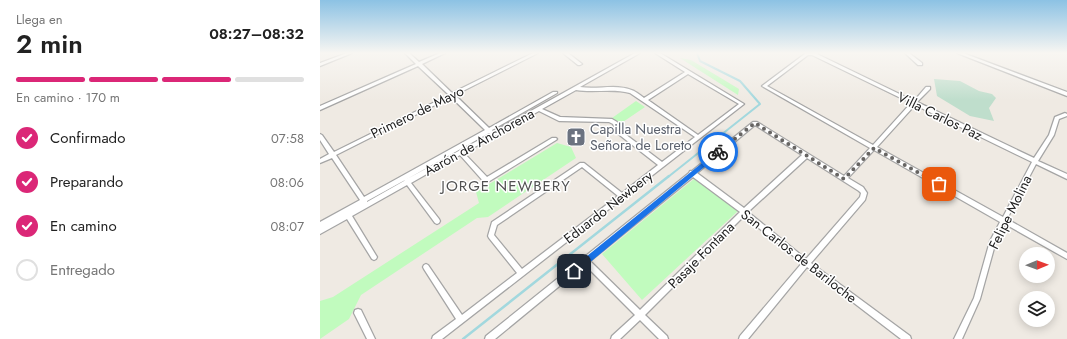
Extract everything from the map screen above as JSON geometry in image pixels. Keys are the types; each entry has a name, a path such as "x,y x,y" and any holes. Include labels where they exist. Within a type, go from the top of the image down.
{"street":[{"path":"320,108 410,69"},
{"path":"423,69 491,132"},
{"name":"Primero de Mayo","path":"320,161 504,69"},
{"name":"Aarón de Anchorena","path":"320,231 348,215 365,203 460,152 491,132 539,108 610,69"},
{"path":"644,100 688,72 683,69"},
{"path":"787,69 764,86 1004,219 1067,256"},
{"name":"Villa Carlos Paz","path":"844,69 914,104 1067,177"},
{"path":"1001,69 1067,94"},
{"name":"Eduardo Newbery","path":"436,339 742,104 688,72"},
{"path":"576,88 583,90 623,89 632,92 698,137"},
{"path":"844,179 928,88"},
{"path":"320,225 365,203 491,132 555,93"},
{"path":"539,108 559,119 610,120 615,123 619,132 662,165"},
{"name":"Felipe Molina","path":"958,339 977,300 993,241 1035,161 1051,136 1057,118 1065,115"},
{"path":"489,339 586,262 692,173 755,123 844,179 864,193 864,198 806,263 743,339"},
{"path":"320,136 365,203"},
{"path":"460,152 486,180 554,139"},
{"name":"Pasaje Fontana","path":"615,339 744,212 806,155"},
{"path":"521,273 491,236 494,224 582,164 622,196"},
{"name":"San Carlos de Bariloche","path":"692,173 744,212 806,263 907,339"},
{"path":"407,181 437,221"},
{"path":"348,215 374,257"},
{"path":"586,262 664,339"},
{"path":"426,266 461,320"},
{"path":"358,314 371,339"}],"green space":[{"path":"697,69 706,69 739,89 738,95"},
{"path":"934,79 960,81 979,91 992,94 996,98 989,108 994,121 970,116 937,96"},
{"path":"636,101 645,107 620,124 612,118"},
{"path":"557,143 571,147 576,158 488,217 477,218 361,295 349,319 320,339 320,301 333,297 479,203 476,192"},
{"path":"694,179 738,211 642,300 602,254"}],"waterway":[{"path":"668,177 760,104 740,81 716,69"},
{"path":"463,339 669,176"}],"way so far":[{"path":"718,152 755,123 844,179 874,148 939,184"}],"place":[{"name":"Capilla Nuestra Señora de Loreto","path":"576,137"}],"district":[{"name":"JORGE NEWBERY","path":"506,186"}],"route":[{"path":"574,271 718,152"}]}
